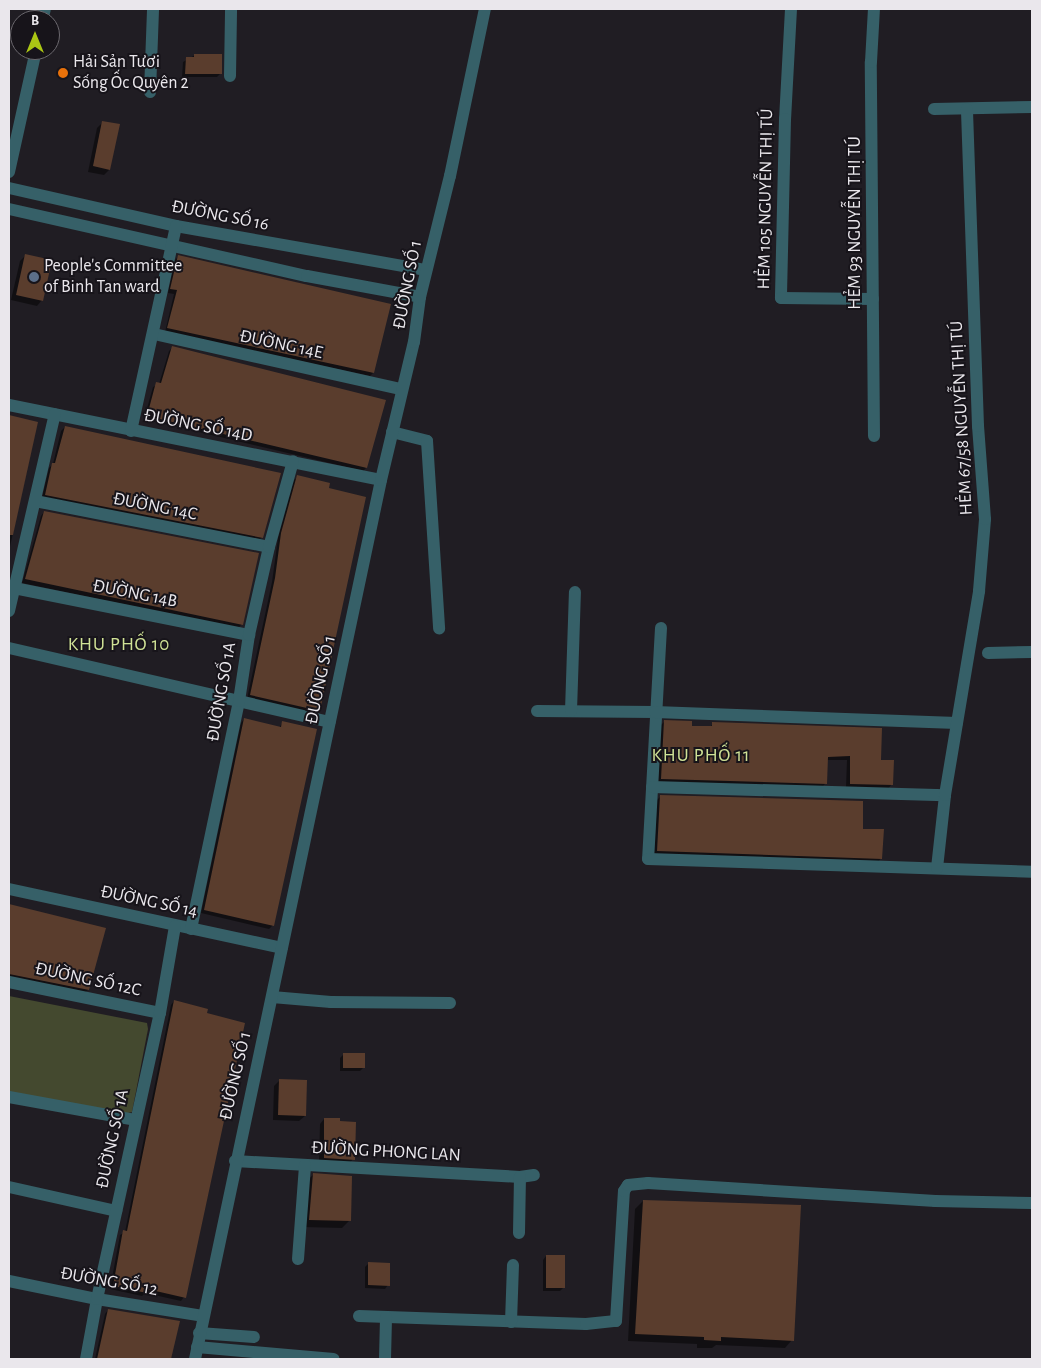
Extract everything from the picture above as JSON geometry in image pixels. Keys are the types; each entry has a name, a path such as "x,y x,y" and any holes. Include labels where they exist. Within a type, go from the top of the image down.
{"street":[{"path":"150,92 153,9"},
{"path":"230,76 231,9"},
{"name":"ĐƯỜNG SỐ 1","path":"196,1353 235,1160 272,997 381,480 401,389 414,342 420,296 450,176 485,9"},
{"name":"HẺM 105 NGUYỄN THỊ TÚ","path":"791,9 785,119 781,298 873,299"},
{"name":"HẺM 93 NGUYỄN THỊ TÚ","path":"874,9 871,62 874,436"},
{"path":"9,172 34,60"},
{"path":"934,109 1032,107"},
{"name":"HẺM 67/58 NGUYỄN THỊ TÚ","path":"937,868 945,795 979,591 985,519 978,426 967,109"},
{"name":"ĐƯỜNG SỐ 16","path":"9,188 176,226 426,270"},
{"path":"73,223 77,204"},
{"path":"9,209 307,276 420,296"},
{"path":"131,431 154,334 176,226"},
{"name":"ĐƯỜNG 14E","path":"154,334 401,389"},
{"name":"ĐƯỜNG SỐ 14D","path":"9,404 131,431 294,461 381,480"},
{"path":"9,611 55,414"},
{"path":"392,432 427,441 439,629"},
{"name":"ĐƯỜNG SỐ 1A","path":"191,930 239,701 249,635 269,547 294,461"},
{"name":"ĐƯỜNG 14C","path":"35,501 269,547"},
{"name":"ĐƯỜNG 14B","path":"14,588 249,635"},
{"path":"571,710 574,592"},
{"path":"661,628 648,859 1032,872"},
{"path":"9,648 330,722"},
{"path":"988,654 1032,652"},
{"path":"537,711 655,712 957,723"},
{"path":"652,786 945,795"},
{"name":"ĐƯỜNG SỐ 14","path":"9,889 191,930 282,948"},
{"name":"ĐƯỜNG SỐ 1A","path":"86,1359 135,1120 160,1013 175,926"},
{"name":"ĐƯỜNG SỐ 12C","path":"9,982 160,1013"},
{"path":"272,997 331,1002 450,1003"},
{"path":"9,1097 135,1120"},
{"name":"ĐƯỜNG PHONG LAN","path":"235,1160 520,1177 534,1176"},
{"path":"298,1259 305,1165"},
{"path":"518,1233 520,1177"},
{"path":"359,1316 586,1324 616,1321 624,1191 628,1185 648,1183 935,1201 1032,1203"},
{"path":"9,1187 116,1211"},
{"path":"511,1322 513,1265"},
{"name":"ĐƯỜNG SỐ 12","path":"9,1281 97,1299 203,1316"},
{"path":"385,1359 386,1317"},
{"path":"199,1333 254,1336"},
{"path":"196,1353 333,1359"}],"green space":[{"path":"9,996 147,1023 148,1029 132,1112 123,1114 9,1092"}],"building":[{"path":"194,54 222,54 222,74 185,74 186,57 194,57"},
{"path":"102,121 120,124 110,170 93,166"},
{"name":"People's Committee of Binh Tan ward","path":"25,254 52,260 43,301 16,295"},
{"path":"178,255 391,304 374,373 167,328 177,290 170,289"},
{"path":"172,346 386,400 367,468 147,416 156,382 161,383"},
{"path":"9,415 38,422 13,535 9,535"},
{"path":"65,426 281,473 263,538 45,495 52,463 55,463"},
{"path":"297,475 330,483 329,488 366,497 320,711 250,695 275,578 281,533"},
{"path":"44,511 259,553 243,625 25,579"},
{"path":"244,718 281,727 282,721 317,729 274,926 204,910"},
{"path":"664,720 692,721 692,726 712,726 712,722 882,728 881,760 894,760 893,785 850,784 850,756 828,757 827,784 661,779"},
{"path":"660,795 863,801 863,829 884,829 882,859 657,851"},
{"path":"9,904 106,928 89,990 9,974"},
{"path":"174,1000 208,1009 207,1013 245,1023 186,1298 147,1289 147,1293 113,1286 123,1230 127,1231"},
{"path":"343,1053 365,1053 365,1068 343,1068"},
{"path":"279,1079 307,1080 306,1116 278,1115"},
{"path":"324,1118 340,1118 340,1121 356,1122 355,1160 324,1158"},
{"path":"313,1173 352,1176 351,1221 309,1220"},
{"path":"643,1200 801,1205 794,1341 721,1337 721,1341 704,1340 704,1337 635,1334"},
{"path":"546,1255 565,1255 565,1288 546,1288"},
{"path":"368,1262 390,1263 390,1286 368,1285"},
{"path":"108,1309 180,1321 171,1359 97,1359"}],"place":[{"name":"Hải Sản Tươi Sống Ốc Quyên 2","path":"63,73"},
{"name":"People's Committee of Binh Tan ward","path":"34,277"}],"district":[{"name":"KHU PHỐ 10","path":"119,645"},
{"name":"KHU PHỐ 11","path":"701,756"}]}
